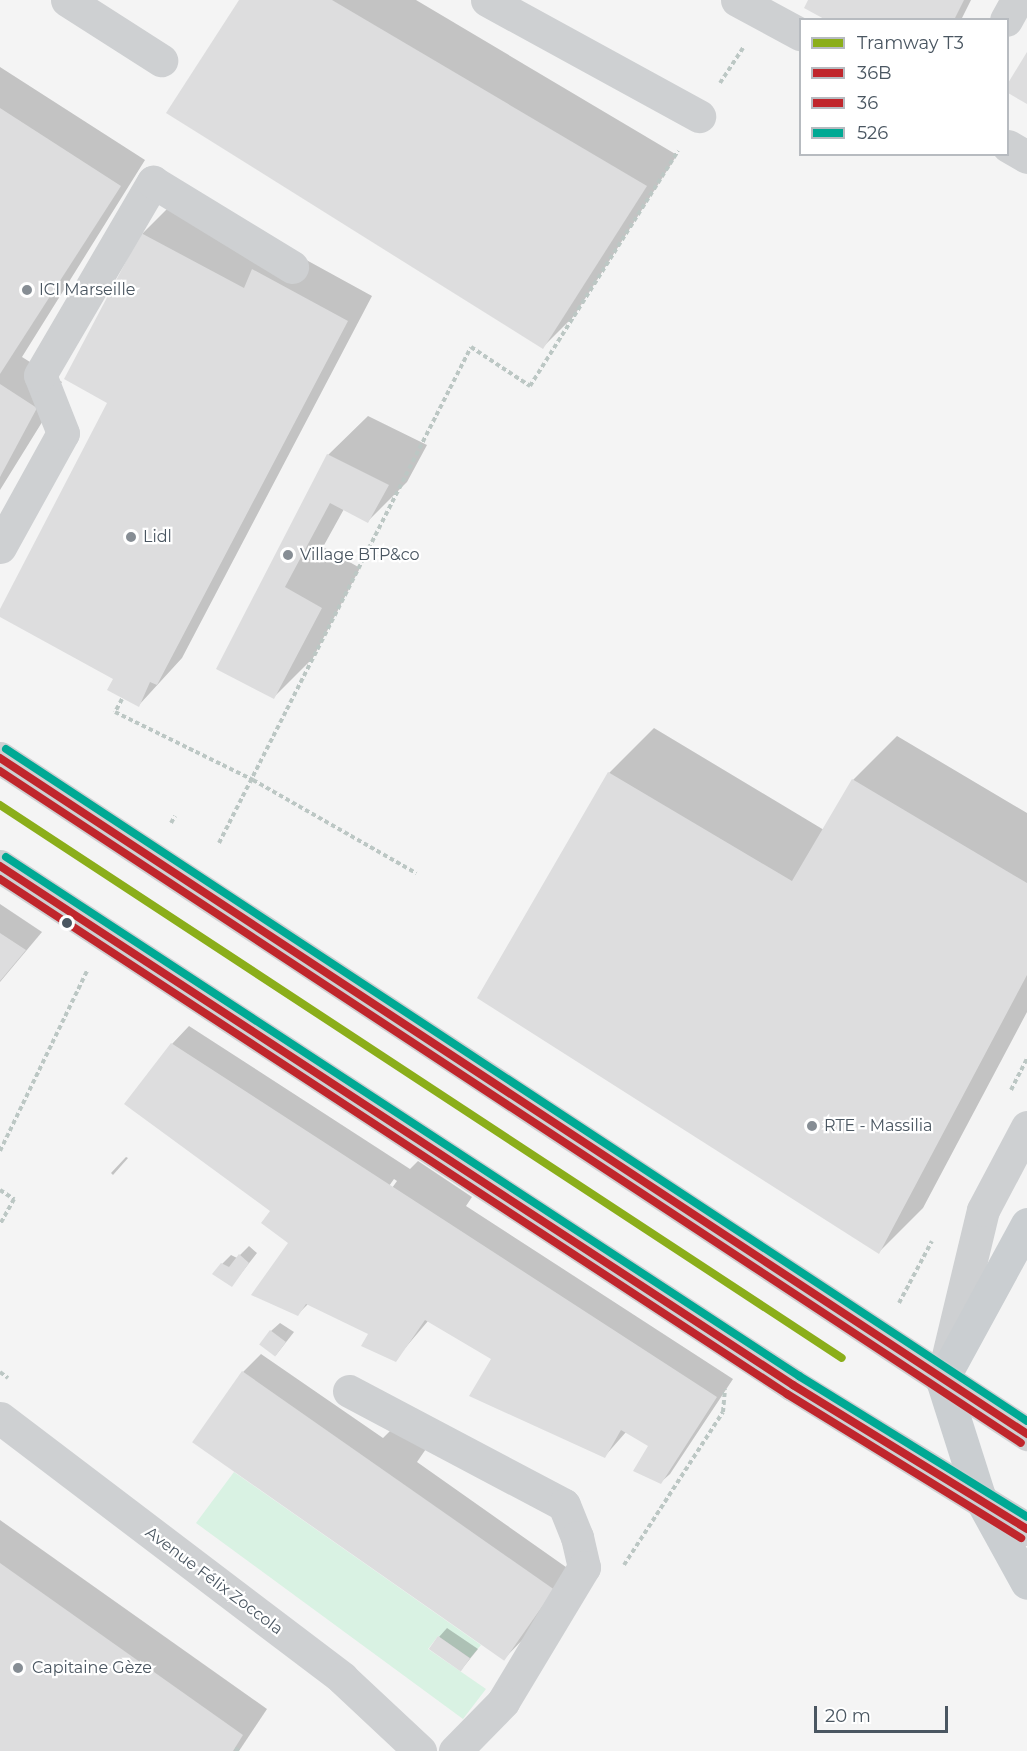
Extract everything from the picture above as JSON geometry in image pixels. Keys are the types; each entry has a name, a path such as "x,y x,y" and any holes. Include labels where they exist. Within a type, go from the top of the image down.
{"main road":[{"path":"1027,1224 942,1380 979,1496 1027,1583"}],"street":[{"path":"67,0 161,60"},
{"path":"487,0 699,116"},
{"path":"737,0 799,33"},
{"path":"1007,18 1017,0"},
{"path":"1009,147 1027,157"},
{"path":"0,548 63,433 40,375 153,182 292,267"},
{"path":"0,758 874,1331 942,1380 1027,1434"},
{"path":"0,866 793,1384 979,1496 1027,1528"},
{"path":"942,1380 983,1210 1027,1127"},
{"path":"350,1391 564,1505 578,1537 584,1567 503,1702 455,1751"},
{"name":"Avenue Félix Zoccola","path":"0,1418 342,1678 420,1751"}],"path":[{"path":"219,843 471,348 530,386 742,48 752,53"},
{"path":"122,699 115,712 253,780 416,873"},
{"path":"152,858 175,816"},
{"path":"0,1151 108,935"},
{"path":"0,1190 14,1199 0,1224"},
{"path":"620,1570 723,1412 725,1384 735,1390"}],"green space":[{"path":"234,1472 481,1645 470,1658 438,1636 428,1649 486,1689 463,1719 196,1523"}],"building":[{"path":"239,0 332,0 647,186 543,349 166,113"},
{"path":"808,0 964,0 955,18 822,18 804,8"},
{"path":"1027,52 1027,104 1009,94 1009,81"},
{"name":"ICI Marseille","path":"0,108 121,186 0,374"},
{"path":"141,233 244,288 252,269 348,321 157,685 150,682 139,707 107,690 113,679 0,617 0,609 107,403 64,379"},
{"path":"0,384 37,408 0,477"},
{"name":"Village BTP&co","path":"327,454 389,485 368,523 330,503 285,587 322,608 274,699 216,669"},
{"name":"RTE - Massilia","path":"608,772 792,881 852,779 1027,883 1027,975 879,1254 477,998"},
{"path":"0,933 26,950 0,981"},
{"path":"171,1043 717,1397 661,1484 633,1471 648,1446 621,1430 605,1458 469,1396 491,1359 425,1320 396,1362 361,1346 368,1334 306,1304 298,1316 251,1295 288,1243 261,1223 270,1211 124,1104"},
{"path":"239,1254 249,1263 232,1287 212,1274 221,1263 229,1267"},
{"path":"270,1330 286,1342 275,1356 259,1344"},
{"path":"242,1371 554,1590 504,1661 192,1442"},
{"path":"0,1563 243,1735 233,1751 0,1751"},
{"path":"438,1636 470,1658 461,1671 429,1649"}],"tram line":[{"name":"T3","path":"0,805 842,1358"}],"transit line":[{"name":"526","path":"6,749 1027,1421"},
{"name":"36B","path":"0,758 1027,1434"},
{"name":"36","path":"0,771 1021,1443"},
{"name":"526","path":"6,857 799,1376 1027,1517"},
{"name":"36B","path":"0,866 793,1385 1027,1529"},
{"name":"36","path":"0,879 787,1394 1021,1538"}],"place":[{"name":"ICI Marseille","path":"27,290"},
{"name":"Lidl","path":"131,537"},
{"name":"Village BTP&co","path":"288,555"},
{"name":"RTE - Massilia","path":"812,1126"},
{"name":"Capitaine Gèze","path":"18,1668"}]}
